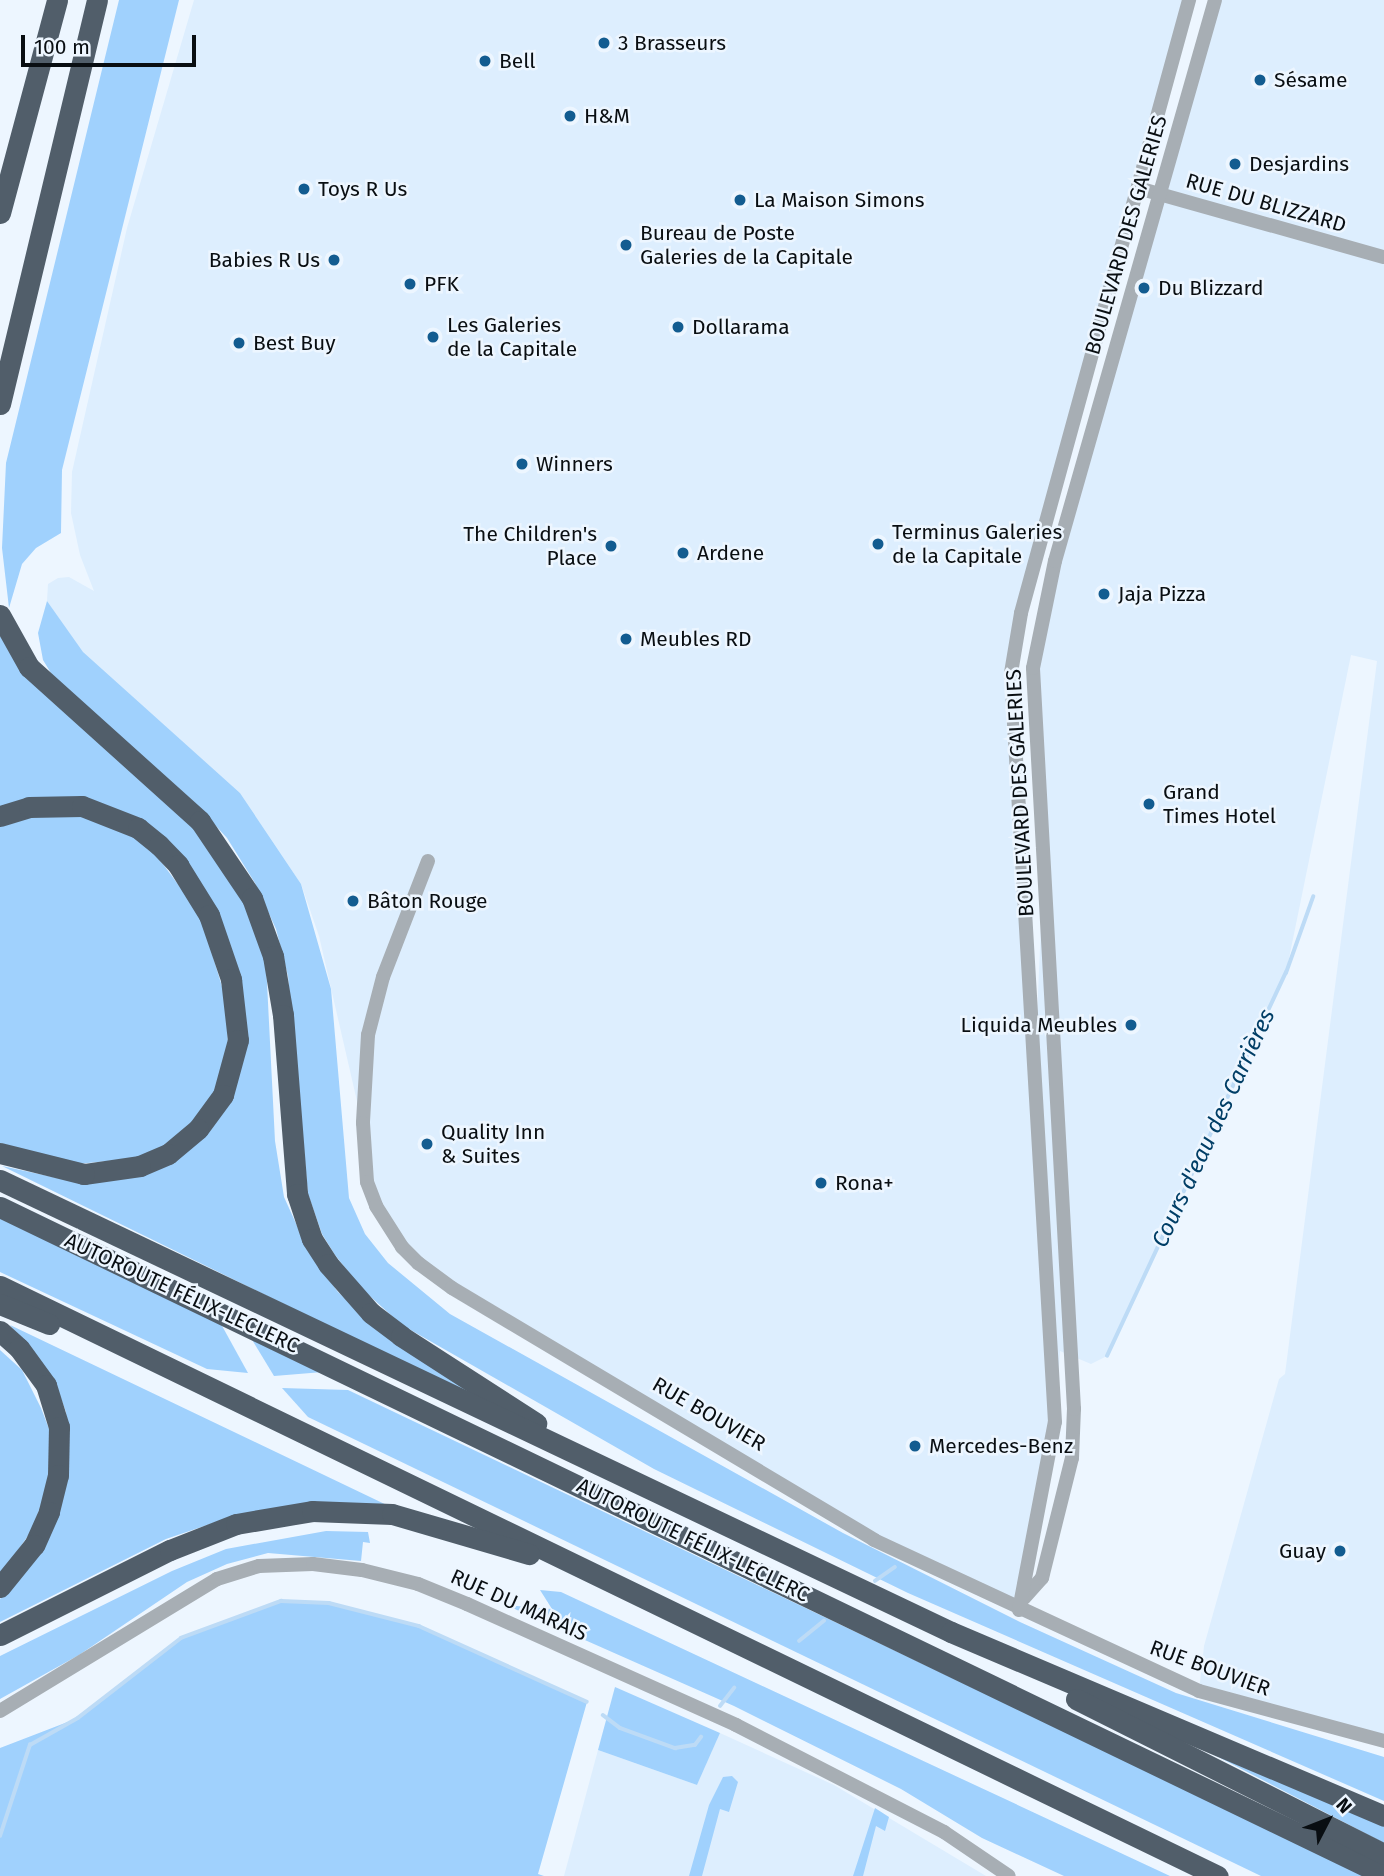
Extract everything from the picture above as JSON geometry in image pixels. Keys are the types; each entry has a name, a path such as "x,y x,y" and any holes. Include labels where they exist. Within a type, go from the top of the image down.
{"highway":[{"path":"0,213 57,0"},
{"path":"0,404 97,0"},
{"path":"0,194 14,159"},
{"path":"0,615 29,667 200,821 252,898 273,956 283,1016 298,1194 312,1238 328,1264 371,1313 401,1336 608,1470"},
{"path":"0,816 29,807 82,806 138,828 159,845 178,865 209,915 231,979 237,1040 223,1095 198,1129 168,1154 140,1166 84,1174 0,1153"},
{"path":"0,1180 951,1632 1384,1854"},
{"name":"AUTOROUTE FÉLIX-LECLERC","path":"0,1207 1384,1875"},
{"path":"0,1286 344,1449 596,1576 1218,1876"},
{"path":"0,1304 344,1449"},
{"path":"0,1331 19,1348 46,1385 59,1427 58,1475 49,1512 34,1545 0,1587"},
{"path":"0,1635 170,1549 236,1524 312,1511 392,1514 596,1576"},
{"path":"951,1632 1384,1816"}],"street":[{"name":"BOULEVARD DES GALERIES","path":"1022,1604 1055,1422 1011,673 1021,613 1189,0"},
{"name":"BOULEVARD DES GALERIES","path":"1022,1604 1042,1578 1073,1458 1074,1409 1033,668 1055,561 1214,0"},
{"name":"RUE DU BLIZZARD","path":"1138,188 1384,257"},
{"name":"RUE BOUVIER","path":"428,861 383,977 365,1066 363,1152 367,1182 376,1206 402,1247 452,1288 789,1485 837,1519 1022,1604 1199,1691 1384,1741"},
{"name":"RUE DU MARAIS","path":"0,1711 217,1579 259,1566 313,1564 362,1570 418,1584 467,1604 736,1725 944,1832 1009,1876"}],"shaded area":[{"path":"119,0 179,0 62,470 61,533 36,548 22,564 9,608 2,548 6,463"},
{"path":"194,0 1189,0 1011,673 1037,1017 1043,879 1033,668 1212,0 1384,0 1384,1742 1199,1691 1204,1646 1279,1379 1285,1374 1377,661 1351,655 1286,973 1107,1356 1091,1364 1060,1351 1055,1422 1019,1610 874,1540 418,1263 376,1206 362,1123 319,936 301,884 240,793 82,652 47,601 48,584 58,578 69,577 94,591 80,555 71,513 72,472 127,228"},
{"path":"47,601 83,652 240,793 301,884 331,989 349,1198 365,1234 388,1263 450,1314 843,1533 1020,1622 1176,1693 1384,1757 1384,1801 908,1593 654,1469 402,1325 362,1289 335,1255 322,1234 308,1194 288,976 276,929 255,883 227,838 193,801 54,678 43,660 38,633"},
{"path":"0,636 208,840 244,903 266,963 275,1141 284,1197 308,1250 338,1292 394,1343 486,1403 2,1166 62,1179 116,1180 169,1161 231,1095 240,976 144,822 0,808"},
{"path":"33,814 100,817 151,848 200,914 227,1003 228,1052 218,1089 199,1117 149,1157 77,1164 0,1143 0,826"},
{"path":"0,1218 221,1324 248,1373 207,1369 0,1272"},
{"path":"10,1325 393,1508 216,1522 166,1539 0,1622 0,1599 26,1570 68,1453 66,1412 55,1382"},
{"path":"251,1338 323,1372 274,1376"},
{"path":"0,1350 22,1370 41,1408 51,1434 54,1469 32,1530 0,1576"},
{"path":"282,1388 348,1390 1368,1876 1261,1876 308,1417"},
{"path":"326,1531 368,1532 370,1543 363,1542 361,1561 268,1553 227,1564 187,1582 79,1655 0,1699 0,1656 172,1571 226,1549"},
{"path":"540,1590 561,1592 1170,1876 1064,1876 982,1838 901,1789 734,1706 506,1605 552,1609"},
{"path":"281,1601 329,1603 419,1626 587,1702 538,1874 544,1876 0,1876 0,1748 78,1718 181,1638"},
{"path":"615,1687 720,1733 697,1785 598,1750"},
{"path":"720,1733 834,1785 986,1876 564,1876 598,1750 697,1785"},
{"path":"1180,1737 1384,1825 1384,1843"},
{"path":"732,1776 738,1782 729,1812 720,1809 702,1876 689,1876 709,1805 723,1777"},
{"path":"875,1808 889,1817 885,1831 876,1826 863,1876 853,1876"}],"waterway":[{"name":"Cours d'eau des Carrières","path":"1107,1356 1286,973 1313,897"},
{"name":"Cours d'eau des Carrières","path":"875,1581 895,1567"},
{"name":"Cours d'eau des Carrières","path":"0,1836 30,1745 78,1718 181,1638 281,1601 329,1603 419,1626 587,1702"},
{"name":"Cours d'eau des Carrières","path":"799,1641 824,1621"},
{"name":"Cours d'eau des Carrières","path":"720,1706 734,1688"},
{"name":"Cours d'eau des Carrières","path":"603,1715 620,1728 675,1748 695,1745 701,1737"}],"place":[{"name":"3 Brasseurs","path":"604,43"},
{"name":"Bell","path":"485,61"},
{"name":"Sésame","path":"1260,80"},
{"name":"H&M","path":"570,116"},
{"name":"Desjardins","path":"1235,164"},
{"name":"Toys R Us","path":"304,189"},
{"name":"La Maison Simons","path":"740,200"},
{"name":"Bureau de Poste Galeries de la Capitale","path":"626,245"},
{"name":"Babies R Us","path":"334,260"},
{"name":"PFK","path":"410,284"},
{"name":"Du Blizzard","path":"1144,288"},
{"name":"Dollarama","path":"678,327"},
{"name":"Les Galeries de la Capitale","path":"433,337"},
{"name":"Best Buy","path":"239,343"},
{"name":"Winners","path":"522,464"},
{"name":"Terminus Galeries de la Capitale","path":"878,544"},
{"name":"The Children's Place","path":"611,546"},
{"name":"Ardene","path":"683,553"},
{"name":"Jaja Pizza","path":"1104,594"},
{"name":"Meubles RD","path":"626,639"},
{"name":"Grand Times Hotel","path":"1149,804"},
{"name":"Bâton Rouge","path":"353,901"},
{"name":"Liquida Meubles","path":"1131,1025"},
{"name":"Quality Inn & Suites","path":"427,1144"},
{"name":"Rona+","path":"821,1183"},
{"name":"Mercedes-Benz","path":"915,1446"},
{"name":"Guay","path":"1340,1551"}]}
